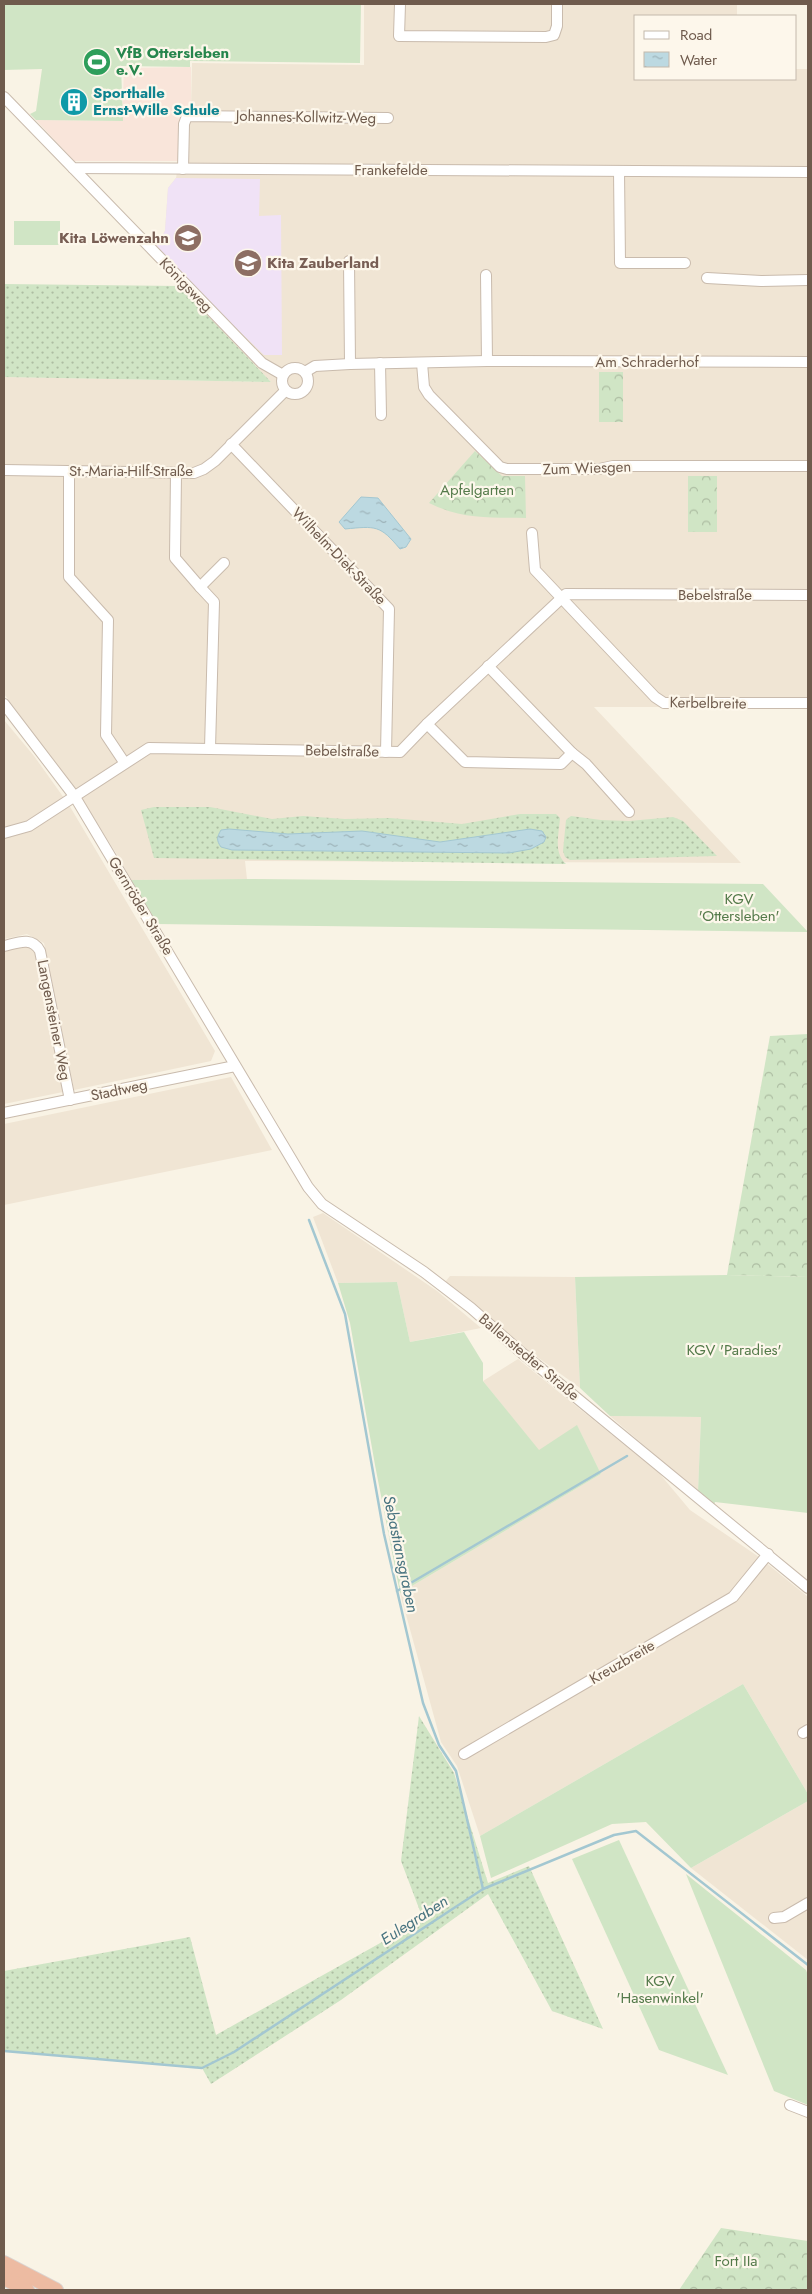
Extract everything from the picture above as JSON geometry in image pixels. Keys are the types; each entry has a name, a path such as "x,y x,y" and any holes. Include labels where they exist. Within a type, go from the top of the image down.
{"highway":[{"path":"4,2262 56,2290"},
{"path":"4,2278 27,2290"}],"street":[{"path":"400,4 399,36 536,37 554,35 557,26 557,4"},
{"path":"4,97 73,168"},
{"name":"Johannes-Kollwitz-Weg","path":"183,169 184,124 187,116 388,118"},
{"name":"Frankefelde","path":"73,168 808,172"},
{"name":"Königsweg","path":"73,168 262,363 283,375"},
{"path":"619,171 620,262 685,263"},
{"path":"349,261 350,364"},
{"path":"486,275 486,362"},
{"path":"707,278 761,281 808,280"},
{"name":"Am Schraderhof","path":"283,375 291,368 305,372 315,366 350,364 808,362"},
{"name":"Zum Wiesgen","path":"422,363 424,387 429,395 500,467 507,469 599,469 613,466 808,466"},
{"path":"380,364 381,415"},
{"path":"283,375 282,384 285,391 294,394 304,391 308,382 305,372"},
{"name":"St.-Maria-Hilf-Straße","path":"4,470 194,473 204,469 285,391"},
{"name":"Wilhelm-Diek-Straße","path":"231,444 389,609 386,752"},
{"path":"70,471 69,577 108,620 106,735 124,762"},
{"path":"176,473 175,558 214,602 210,748"},
{"path":"532,533 535,570 562,597"},
{"path":"200,587 224,563"},
{"name":"Bebelstraße","path":"4,832 24,828 75,797 124,762 151,748 400,752 427,724 566,594 808,595"},
{"name":"Kerbelbreite","path":"562,597 655,696 664,703 808,703"},
{"path":"488,666 572,753 586,764 629,812"},
{"name":"Gernröder Straße","path":"4,704 75,797 127,880 234,1066 266,1116"},
{"path":"427,724 465,762 561,764 572,753"},
{"name":"Langensteiner Weg","path":"4,946 29,941 36,945 40,951 70,1100"},
{"name":"Stadtweg","path":"4,1113 234,1066"},
{"name":"Ballenstedter Straße","path":"266,1116 308,1187 322,1204 424,1272 471,1308 529,1359 808,1588"},
{"name":"Kreuzbreite","path":"464,1754 733,1597 768,1554"},
{"path":"774,1918 784,1917 808,1903"},
{"path":"790,2105 808,2112"}],"shaded area":[{"path":"364,4 737,4 737,15 634,15 634,80 797,80 797,69 808,69 808,707 594,707 741,863 245,861 247,879 130,880 121,861 77,791 4,694 4,377 271,382 147,253 156,245 165,231 168,188 176,178 179,161 181,117 191,110 192,63 364,65"},
{"path":"191,67 191,110 181,117 179,161 74,161 36,120 122,121 124,68"},
{"name":"Kita Zauberland","path":"176,178 260,179 259,216 281,215 282,355 264,355 217,310 156,245 165,231 168,188"},
{"path":"4,720 34,756 69,805 215,1051 211,1061 74,1090 44,943 27,934 4,939"},
{"path":"25,945 35,952 63,1092 4,1104 4,950"},
{"path":"231,1077 272,1150 4,1205 4,1124"},
{"path":"323,1213 437,1291 481,1328 410,1342 397,1282 338,1283 313,1217"},
{"path":"450,1276 575,1277 580,1388 529,1351 445,1282"},
{"path":"518,1359 659,1473 690,1510 759,1557 808,1597 808,1794 743,1684 480,1836 457,1766 441,1742 400,1593 601,1474 577,1426 539,1451 483,1381"},
{"path":"610,1416 701,1417 698,1492"},
{"path":"808,1801 808,1960 691,1868"}],"green space":[{"name":"VfB Ottersleben e.V.","path":"4,4 361,4 360,63 190,61 190,67 121,66 123,121 36,120 30,114 36,111 42,69 4,70"},
{"path":"14,221 60,221 60,245 14,245"},
{"path":"4,284 179,286 271,382 4,377"},
{"path":"599,372 623,372 623,422 599,422"},
{"name":"Apfelgarten","path":"475,451 502,476 525,476 526,518 465,515 429,503"},
{"path":"688,476 717,476 717,532 688,532"},
{"path":"154,807 210,807 272,819 303,816 345,819 390,818 462,824 520,814 556,814 560,818 559,854 566,864 154,858 141,810"},
{"path":"571,816 629,821 673,817 683,821 717,856 570,860 565,857 563,851 566,820"},
{"name":"KGV 'Ottersleben'","path":"247,879 763,884 808,932 157,924 130,880"},
{"path":"808,1034 808,1277 727,1275 770,1036"},
{"name":"KGV 'Paradies'","path":"727,1275 808,1277 808,1513 715,1502 714,1506 698,1492 701,1417 610,1416 580,1388 575,1277"},
{"path":"397,1282 410,1342 464,1332 483,1363 483,1381 539,1450 577,1425 601,1474 400,1593 350,1323 338,1283"},
{"path":"743,1684 808,1794 808,1801 691,1868 646,1822 612,1824 491,1878 480,1836"},
{"path":"419,1716 454,1773 488,1883 529,1866 603,2029 552,2011 488,1894 341,2000 211,2084 202,2068 4,2051 4,1971 190,1937 216,2035 423,1919 401,1861"},
{"name":"KGV 'Hasenwinkel'","path":"619,1840 728,2075 659,2050 572,1859"},
{"path":"686,1874 806,1970 808,1975 808,2105 774,2091"},
{"name":"Fort IIa","path":"721,2228 808,2241 808,2290 679,2290"}],"water":[{"path":"361,497 378,498 411,539 406,547 400,549 387,535 377,529 364,527 345,529 339,522"},
{"path":"530,829 542,831 546,837 544,842 531,849 509,853 232,850 221,847 218,840 221,830 288,834 362,831 440,842"}],"waterway":[{"name":"Sebastiansgraben","path":"309,1220 345,1314 384,1534 423,1703 439,1745 456,1771 483,1889"},
{"path":"397,1591 627,1456"},
{"name":"Eulegraben","path":"4,2051 202,2068 234,2052 483,1889 614,1835 636,1831 808,1965"}],"place":[{"name":"VfB Ottersleben e.V.","path":"97,62"},
{"name":"Sporthalle Ernst-Wille Schule","path":"74,102"},
{"name":"Kita Löwenzahn","path":"188,238"},
{"name":"Kita Zauberland","path":"248,263"}]}
